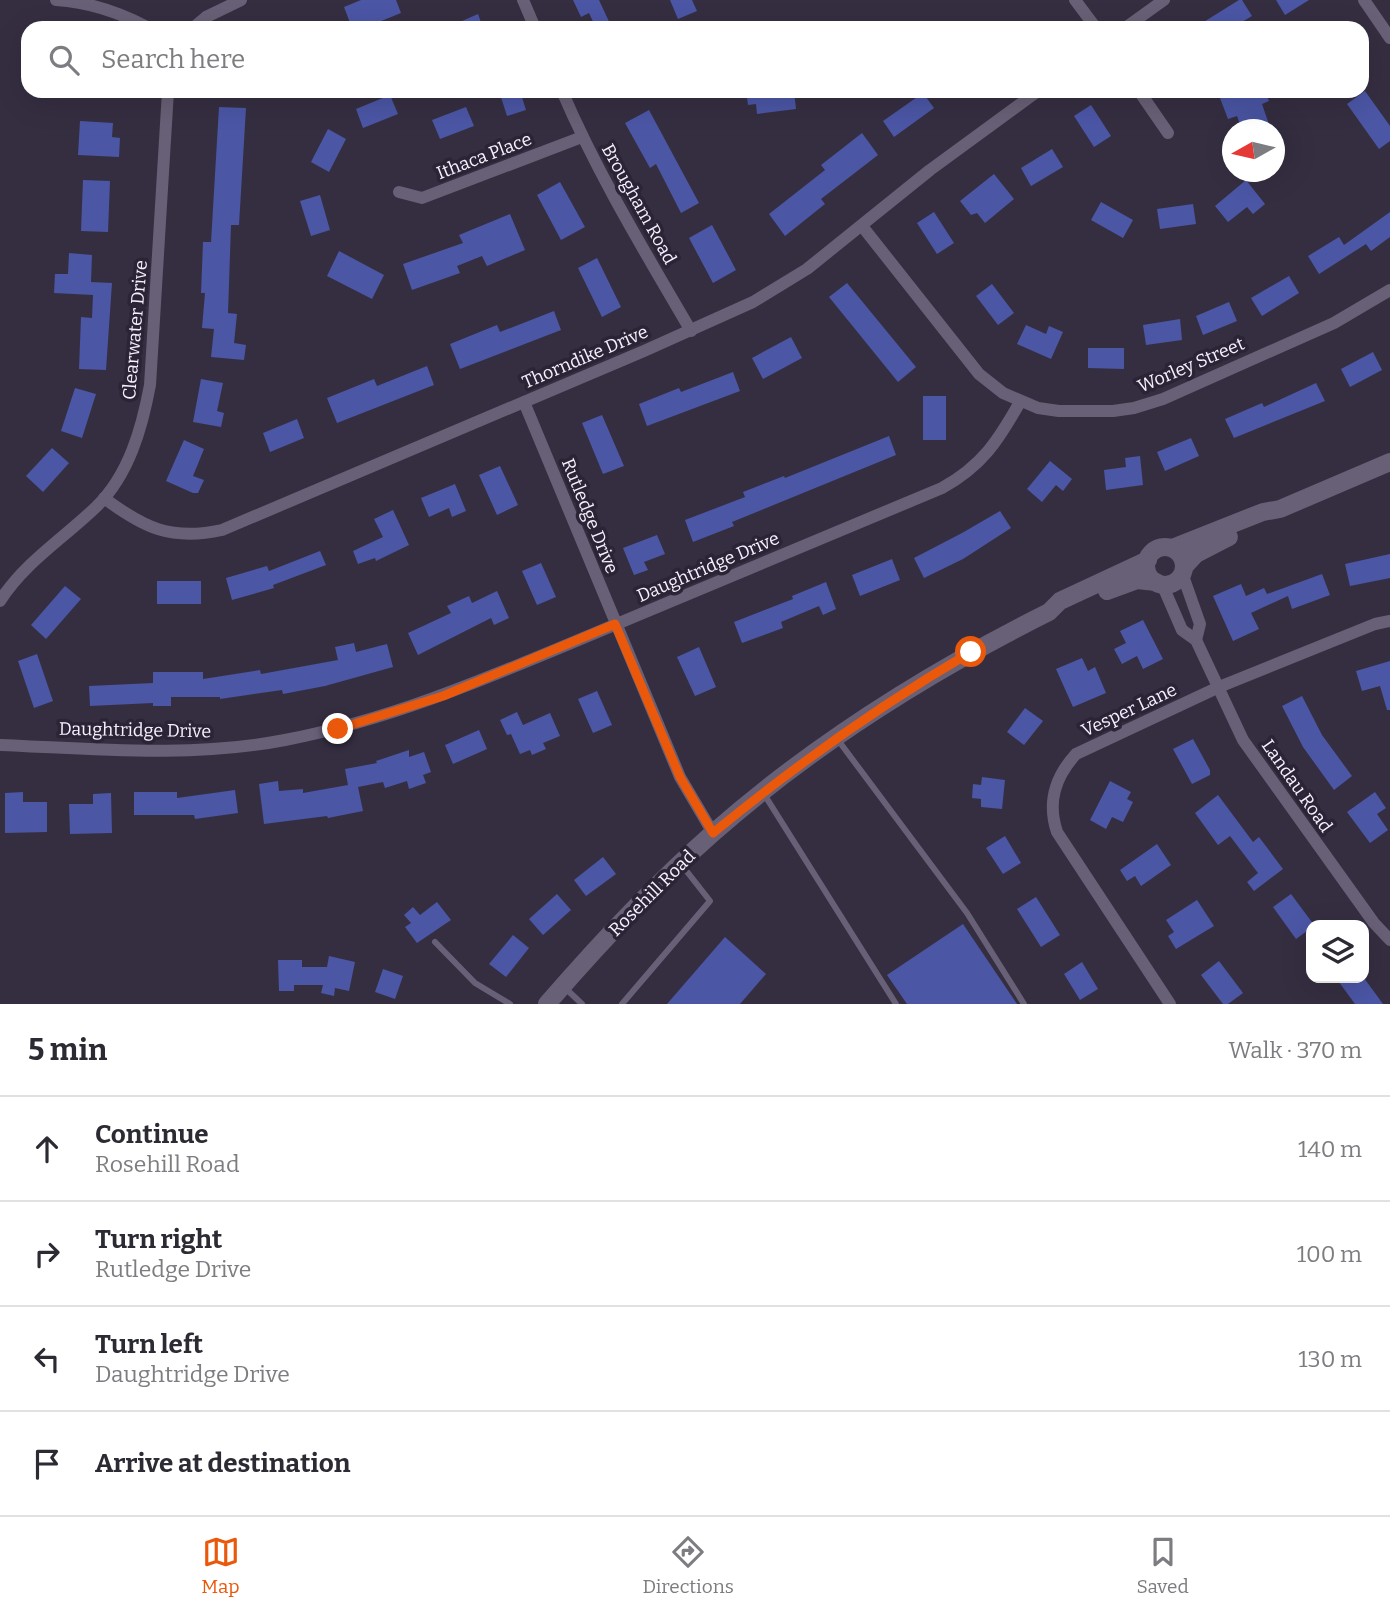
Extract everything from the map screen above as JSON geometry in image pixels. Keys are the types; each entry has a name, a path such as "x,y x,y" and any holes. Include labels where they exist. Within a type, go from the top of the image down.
{"main road":[{"path":"1280,509 1268,521 1196,554 1174,582 1159,583 1148,572 1148,559 1160,547 1172,548 1263,512 1280,509 1390,462"},
{"path":"1172,548 1181,556 1183,570"},
{"name":"Rosehill Road","path":"547,1004 713,833 835,737 938,671 1049,612 1060,601 1148,559"},
{"name":"Rosehill Road","path":"1049,612 1062,612 1125,583 1137,580 1159,583"}],"street":[{"path":"56,0 100,7 136,21"},
{"path":"201,21 241,0"},
{"path":"523,0 532,21"},
{"path":"1075,0 1091,21"},
{"path":"1135,21 1164,0"},
{"path":"1364,0 1390,38"},
{"name":"Clearwater Drive","path":"0,601 10,586 40,555 104,498 135,445 145,415 150,385 168,98"},
{"name":"Brougham Road","path":"565,98 623,216 691,331"},
{"name":"Thorndike Drive","path":"104,498 141,524 160,531 181,535 222,530 691,331 790,281 930,170 1028,98"},
{"path":"1144,98 1168,133"},
{"name":"Ithaca Place","path":"398,192 422,198 582,137"},
{"name":"Worley Street","path":"862,226 979,374 995,388 1020,402 1059,411 1113,411 1154,402 1334,323 1390,290"},
{"name":"Rutledge Drive","path":"524,402 680,777 713,833"},
{"name":"Daughtridge Drive","path":"0,745 171,752 233,748 338,729 443,696 942,488 960,478 990,451 1020,402"},
{"name":"Landau Road","path":"1183,570 1200,624 1196,640"},
{"name":"Landau Road","path":"1159,583 1182,630 1196,640 1243,740 1259,765 1374,923 1390,940"},
{"name":"Vesper Lane","path":"1170,1004 1057,832 1052,802 1061,772 1076,754 1219,687 1375,624 1390,621"}],"lane":[{"path":"835,737 967,913 1024,1004"},
{"path":"763,792 896,1004"},
{"path":"622,1004 710,901 681,864"},
{"path":"435,942 475,983 510,1004"},
{"path":"563,985 582,1004"}],"building":[{"path":"361,0 396,0 401,13 381,21 349,21 344,7"},
{"path":"573,0 599,0 609,21 593,21 589,13 581,17"},
{"path":"670,0 692,0 697,11 678,19"},
{"path":"1239,0 1242,0 1252,16 1244,21 1205,21"},
{"path":"1276,0 1309,0 1285,15"},
{"path":"478,14 480,21 462,21"},
{"path":"1369,97 1390,126 1390,141 1379,149 1347,104 1355,98"},
{"path":"383,98 391,98 398,114 363,128 356,109"},
{"path":"501,98 522,98 526,110 507,116"},
{"path":"747,98 795,98 796,109 757,114 756,104 748,105"},
{"path":"916,98 927,98 934,108 894,137 883,121"},
{"path":"1220,98 1268,98 1269,101 1262,104 1267,119 1238,119 1237,116 1228,119"},
{"path":"1091,105 1111,136 1094,147 1074,116"},
{"path":"219,107 246,108 239,225 231,225 228,313 237,314 234,343 246,345 244,360 211,357 214,329 202,328 205,293 201,293 203,242 211,242"},
{"path":"466,107 474,126 440,139 432,120"},
{"path":"649,110 699,203 681,213 656,164 650,168 625,123"},
{"path":"80,121 113,123 112,137 120,138 119,157 78,155"},
{"path":"328,129 346,139 329,172 311,162"},
{"path":"862,133 878,155 821,199 825,204 785,236 769,214 825,170 821,165"},
{"path":"1052,149 1063,167 1031,186 1021,168"},
{"path":"994,174 1014,199 985,223 977,213 971,215 960,201"},
{"path":"83,180 110,181 108,232 81,231"},
{"path":"560,182 585,227 561,240 537,195"},
{"path":"1244,182 1248,182 1265,204 1253,214 1247,207 1228,222 1215,206"},
{"path":"320,195 330,230 311,236 300,201"},
{"path":"1101,202 1133,220 1123,238 1091,220"},
{"path":"1193,204 1196,224 1160,229 1157,209"},
{"path":"934,212 954,243 937,254 917,223"},
{"path":"1390,212 1390,237 1371,251 1366,244 1319,274 1308,256 1339,237 1344,245"},
{"path":"510,214 525,250 487,266 482,256 457,266 460,273 412,290 403,264 463,243 459,235"},
{"path":"712,225 736,270 713,283 689,238"},
{"path":"339,251 384,275 372,299 327,276"},
{"path":"69,253 92,255 91,282 112,283 106,370 79,369 81,317 92,318 93,295 54,293 55,274 68,274"},
{"path":"597,258 621,307 602,317 578,268"},
{"path":"1289,276 1299,293 1262,316 1251,298"},
{"path":"847,283 916,367 898,382 829,297"},
{"path":"992,284 1014,313 998,325 976,296"},
{"path":"1229,302 1237,321 1203,335 1196,316"},
{"path":"554,311 561,330 460,369 450,344 497,325 500,332"},
{"path":"1180,319 1182,340 1146,345 1143,325"},
{"path":"1026,325 1046,334 1049,326 1063,332 1051,359 1017,344"},
{"path":"791,337 802,358 763,379 752,358"},
{"path":"1088,348 1124,348 1124,369 1088,368"},
{"path":"1373,352 1382,370 1350,387 1341,369"},
{"path":"427,366 434,385 337,423 327,398 374,379 377,386"},
{"path":"733,372 740,391 647,426 639,404 679,388 681,392"},
{"path":"201,379 223,383 217,411 224,413 221,427 193,422"},
{"path":"1316,383 1325,401 1234,438 1225,419 1262,403 1264,407"},
{"path":"75,388 96,394 82,438 61,431"},
{"path":"923,396 946,396 946,440 923,440"},
{"path":"602,415 624,466 603,474 582,423"},
{"path":"297,419 304,438 270,452 263,433"},
{"path":"889,436 896,455 732,522 734,526 693,542 685,520 745,497 743,492"},
{"path":"1191,438 1199,456 1165,471 1157,452"},
{"path":"184,440 204,449 193,476 204,480 198,493 166,481"},
{"path":"52,448 69,463 43,492 26,476"},
{"path":"1140,456 1143,485 1106,490 1104,470 1126,467 1125,458"},
{"path":"1050,461 1072,479 1063,491 1056,485 1042,502 1027,489"},
{"path":"500,466 518,505 497,515 479,475"},
{"path":"455,484 466,511 452,517 449,508 429,517 421,498"},
{"path":"393,510 409,545 376,561 375,558 358,564 353,551 383,537 374,519"},
{"path":"1000,511 1011,528 963,559 924,578 914,558"},
{"path":"657,535 665,554 644,562 648,570 634,575 623,548"},
{"path":"320,551 326,565 273,585 274,588 232,600 226,578 267,566 269,571"},
{"path":"1390,554 1390,578 1350,586 1345,564"},
{"path":"892,559 900,580 860,596 852,575"},
{"path":"541,563 556,597 537,605 522,571"},
{"path":"1322,574 1330,595 1292,609 1288,596 1251,613 1259,629 1233,641 1213,596 1241,584 1246,596 1264,588 1267,594"},
{"path":"157,581 201,581 201,604 157,604"},
{"path":"826,582 836,609 823,615 819,606 781,622 783,628 742,643 734,622 793,599 792,596"},
{"path":"65,586 81,599 46,639 31,625"},
{"path":"497,591 509,618 494,625 491,618 418,655 408,633 451,613 447,606 469,596 472,603"},
{"path":"1143,620 1163,659 1143,669 1137,656 1122,664 1114,649 1126,643 1120,631"},
{"path":"354,643 356,652 387,644 393,667 325,686 283,694 282,690 220,699 171,697 171,706 153,706 153,703 90,706 89,686 153,683 153,672 203,672 203,679 260,670 261,674 338,660 335,647"},
{"path":"699,647 716,687 695,696 677,657"},
{"path":"37,654 53,701 34,708 18,661"},
{"path":"1082,658 1088,671 1095,667 1106,693 1073,707 1056,669"},
{"path":"1390,661 1390,710 1387,710 1380,686 1362,691 1356,671"},
{"path":"597,691 612,725 593,733 578,699"},
{"path":"1302,696 1322,735 1352,776 1334,790 1303,747 1282,706"},
{"path":"1025,708 1043,721 1024,745 1007,732"},
{"path":"517,712 523,725 550,713 560,736 543,743 546,749 532,755 530,750 520,754 511,734 507,735 500,720"},
{"path":"479,730 487,749 453,764 445,745"},
{"path":"1193,739 1210,770 1210,775 1192,784 1173,749"},
{"path":"409,750 409,757 424,752 431,772 423,775 426,783 409,789 407,781 385,788 383,782 358,787 363,811 328,818 264,824 259,784 278,781 279,791 303,789 303,793 348,785 345,769 377,763 376,761"},
{"path":"982,777 1005,780 1002,809 981,807 981,799 972,798 973,784 981,785"},
{"path":"1110,781 1131,792 1127,799 1133,802 1123,822 1112,817 1106,829 1090,820"},
{"path":"235,790 238,813 195,819 194,815 134,815 134,792 177,792 177,798"},
{"path":"23,792 23,802 47,802 47,832 5,833 5,793"},
{"path":"1375,792 1386,808 1377,814 1388,830 1370,843 1347,812"},
{"path":"111,793 112,833 70,834 69,804 93,804 93,794"},
{"path":"1218,795 1253,842 1259,837 1283,869 1254,891 1247,882 1258,873 1230,836 1218,845 1195,813"},
{"path":"1005,836 1021,863 1003,874 986,848"},
{"path":"1157,844 1171,865 1141,886 1135,876 1127,881 1120,870"},
{"path":"603,857 616,874 586,896 574,880"},
{"path":"557,894 571,910 543,935 529,919"},
{"path":"1291,894 1310,920 1306,920 1306,932 1296,939 1273,907"},
{"path":"1036,897 1060,935 1041,947 1017,909"},
{"path":"1197,900 1214,926 1176,949 1168,936 1174,932 1166,920"},
{"path":"437,902 451,920 417,943 405,927 411,923 404,915 413,907 420,915"},
{"path":"963,924 1017,1004 907,1004 887,975"},
{"path":"513,935 529,948 506,977 489,964"},
{"path":"725,937 766,974 740,1004 667,1004"},
{"path":"329,956 355,962 349,991 335,988 334,996 321,993 323,985 294,985 294,991 279,991 278,960 302,960 302,967 327,967"},
{"path":"1219,961 1243,993 1228,1004 1223,1004 1201,975"},
{"path":"1082,962 1098,989 1080,1000 1064,974"},
{"path":"383,969 403,976 395,999 375,992"},
{"path":"1340,983 1368,983 1383,1004 1355,1004"}],"route":[{"path":"338,729 443,696 615,624 680,777 713,833 835,737 971,652"}]}
